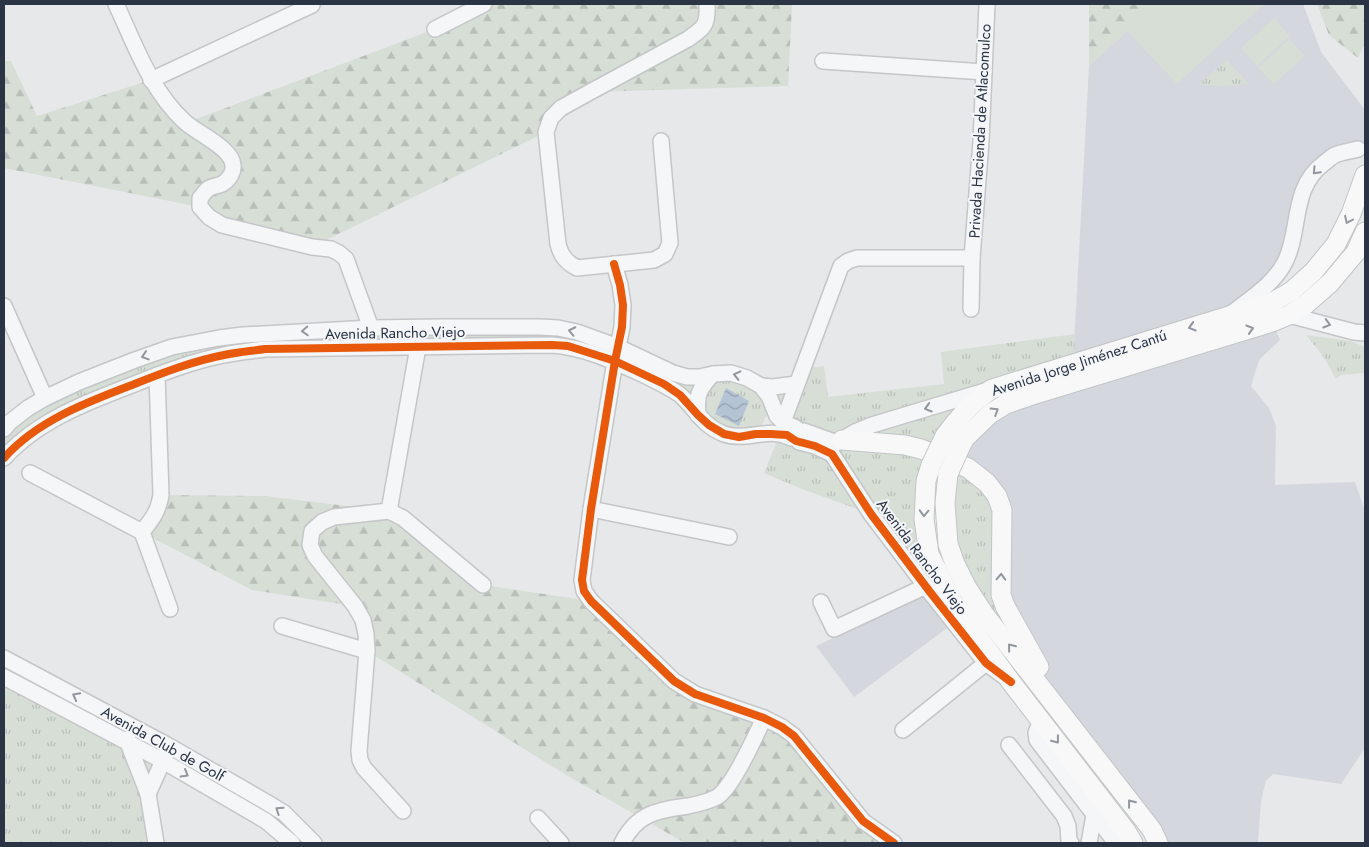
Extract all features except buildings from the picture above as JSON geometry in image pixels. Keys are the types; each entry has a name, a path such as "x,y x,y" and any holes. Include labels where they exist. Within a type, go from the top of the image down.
{"main road":[{"name":"Avenida Jorge Jiménez Cantú","path":"1158,843 1152,830 984,614 967,588 955,564 948,544 945,503 953,440 952,426 979,397 992,389 1271,303 1292,290 1314,271 1336,244 1351,214 1365,175"},
{"name":"Avenida Jorge Jiménez Cantú","path":"1133,843 1126,831 1040,720 954,602 929,554 924,519 926,482 931,465 953,440 965,438 990,413 1006,404 1264,325 1289,315 1306,304 1360,256 1365,232"},
{"path":"837,446 905,445 921,449 968,468 987,483 997,496 1002,510 1001,595 1004,606 1075,729"}],"street":[{"path":"116,4 151,80 167,104 186,123 220,146 233,163 232,174 223,184 209,188 200,198 200,206 209,217 222,225 312,247 331,249 339,253 346,259 371,328"},
{"path":"435,29 484,4"},
{"path":"661,141 670,243 665,254 654,260 577,268 569,263 561,254 558,244 546,132 551,118 561,108 700,31 708,20 707,4"},
{"name":"Privada Hacienda de Atlacomulco","path":"971,309 972,258 981,141 987,4"},
{"path":"151,80 312,5"},
{"name":"Privada Hacienda de Atlacomulco","path":"823,61 984,72"},
{"path":"1228,316 1272,281 1285,263 1292,243 1299,200 1306,183 1317,168 1335,155 1358,149"},
{"name":"Privada Hacienda de Atlacomulco","path":"795,432 796,384 841,266 857,258 972,258"},
{"path":"614,264 623,305 622,326 591,509 582,580 584,590 591,601 674,681 695,694 782,726 794,736 863,821 894,843"},
{"path":"4,306 46,398"},
{"path":"1289,315 1354,332 1365,332"},
{"path":"438,327 440,347"},
{"name":"Avenida Rancho Viejo","path":"4,429 28,408 79,382 172,348 219,338 371,328 540,327 578,332 680,395 709,425 724,434 739,437 795,432 817,441 837,446 872,514 986,664 1012,682"},
{"path":"340,329 342,348"},
{"name":"Avenida Rancho Viejo","path":"4,458 42,426 89,402 157,375 222,355 265,349 568,346 616,354 688,377 731,373 747,378 761,386"},
{"path":"389,511 418,347"},
{"path":"698,415 696,399 703,385 713,374"},
{"path":"142,532 159,508 161,495 157,375"},
{"path":"761,386 773,387 796,384"},
{"path":"761,386 769,396 777,416 795,432"},
{"path":"837,446 855,432 872,424 992,389"},
{"path":"756,434 770,417 772,406"},
{"path":"28,408 27,418 31,424 42,426"},
{"path":"30,473 142,532 170,609"},
{"path":"591,509 729,537"},
{"path":"403,811 364,768 360,760 359,751 367,651 366,634 362,620 354,606 315,556 310,545 312,531 322,522 334,518 389,511 403,518 483,585"},
{"path":"822,602 834,629 926,586"},
{"path":"282,626 367,651"},
{"name":"Avenida Club de Golf","path":"4,658 169,746 284,813 314,843"},
{"path":"903,730 986,664"},
{"name":"Avenida Club de Golf","path":"4,677 163,761 266,821 292,843"},
{"path":"622,843 634,826 645,817 660,810 703,803 718,796 726,789 764,718"},
{"path":"1040,720 1036,733 1037,740 1094,815 1104,836 1116,843"},
{"path":"129,724 128,743 148,794 156,843"},
{"path":"1009,745 1064,816 1071,843"},
{"path":"148,794 169,746"},
{"path":"1089,843 1094,815"},
{"path":"538,818 561,843"}],"shaded area":[{"path":"1156,4 1303,4 1321,52 1365,110 1365,143 1358,149 1317,168 1285,263 1228,316 1073,364 1089,66"},
{"path":"1272,322 1280,340 1259,360 1251,386 1269,408 1276,426 1275,485 1355,482 1365,511 1365,748 1341,784 1273,774 1266,781 1261,801 1258,843 1158,843 1075,729 1013,621 961,445 991,413"},
{"path":"930,592 954,623 854,697 816,646"}],"green space":[{"path":"484,4 792,4 788,86 590,92 546,132 312,247 222,225 200,207 4,168 4,61 11,61 37,116 151,80 186,123 435,29"},
{"path":"1089,4 1156,4 1089,66"},
{"path":"1156,4 1264,4 1177,84 1127,31"},
{"path":"1317,4 1365,4 1365,43 1358,58 1329,35"},
{"path":"1274,18 1290,36 1257,66 1241,48"},
{"path":"1289,39 1305,56 1274,84 1258,68"},
{"path":"1227,60 1248,83 1229,86 1198,85"},
{"path":"558,328 673,373 713,374 784,386 802,369 824,366 828,397 944,384 941,352 1075,334 1073,364 992,389 931,465 929,554 1011,682 871,514 764,473 780,434 819,437 772,407 756,434 709,425 680,395 568,346 265,349 89,402 4,458 4,430 45,398 219,338"},
{"path":"1306,335 1350,341 1365,347 1365,373 1341,375 1336,379 1323,356"},
{"path":"968,468 997,496 1013,621 1075,729 955,564 948,474"},
{"path":"161,495 264,496 389,511 483,585 591,601 674,681 782,727 894,843 685,843 566,775 367,651 354,606 252,590 142,532"},
{"path":"4,658 266,802 312,843 292,843 163,761 148,794 156,843 4,843"}],"water":[{"path":"726,388 749,401 739,426 715,414"}],"cycle path":[{"path":"614,264 623,305 622,327 591,509 582,580 584,591 591,601 674,681 695,694 764,718 782,727 794,736 863,821 894,843"},
{"path":"4,458 32,433 80,406 178,368 229,354 265,349 568,346 615,361 664,384 680,395 709,425 724,434 739,437 756,434 787,435 796,441 815,446 832,454 871,514 930,592 986,663 1011,682"}]}
